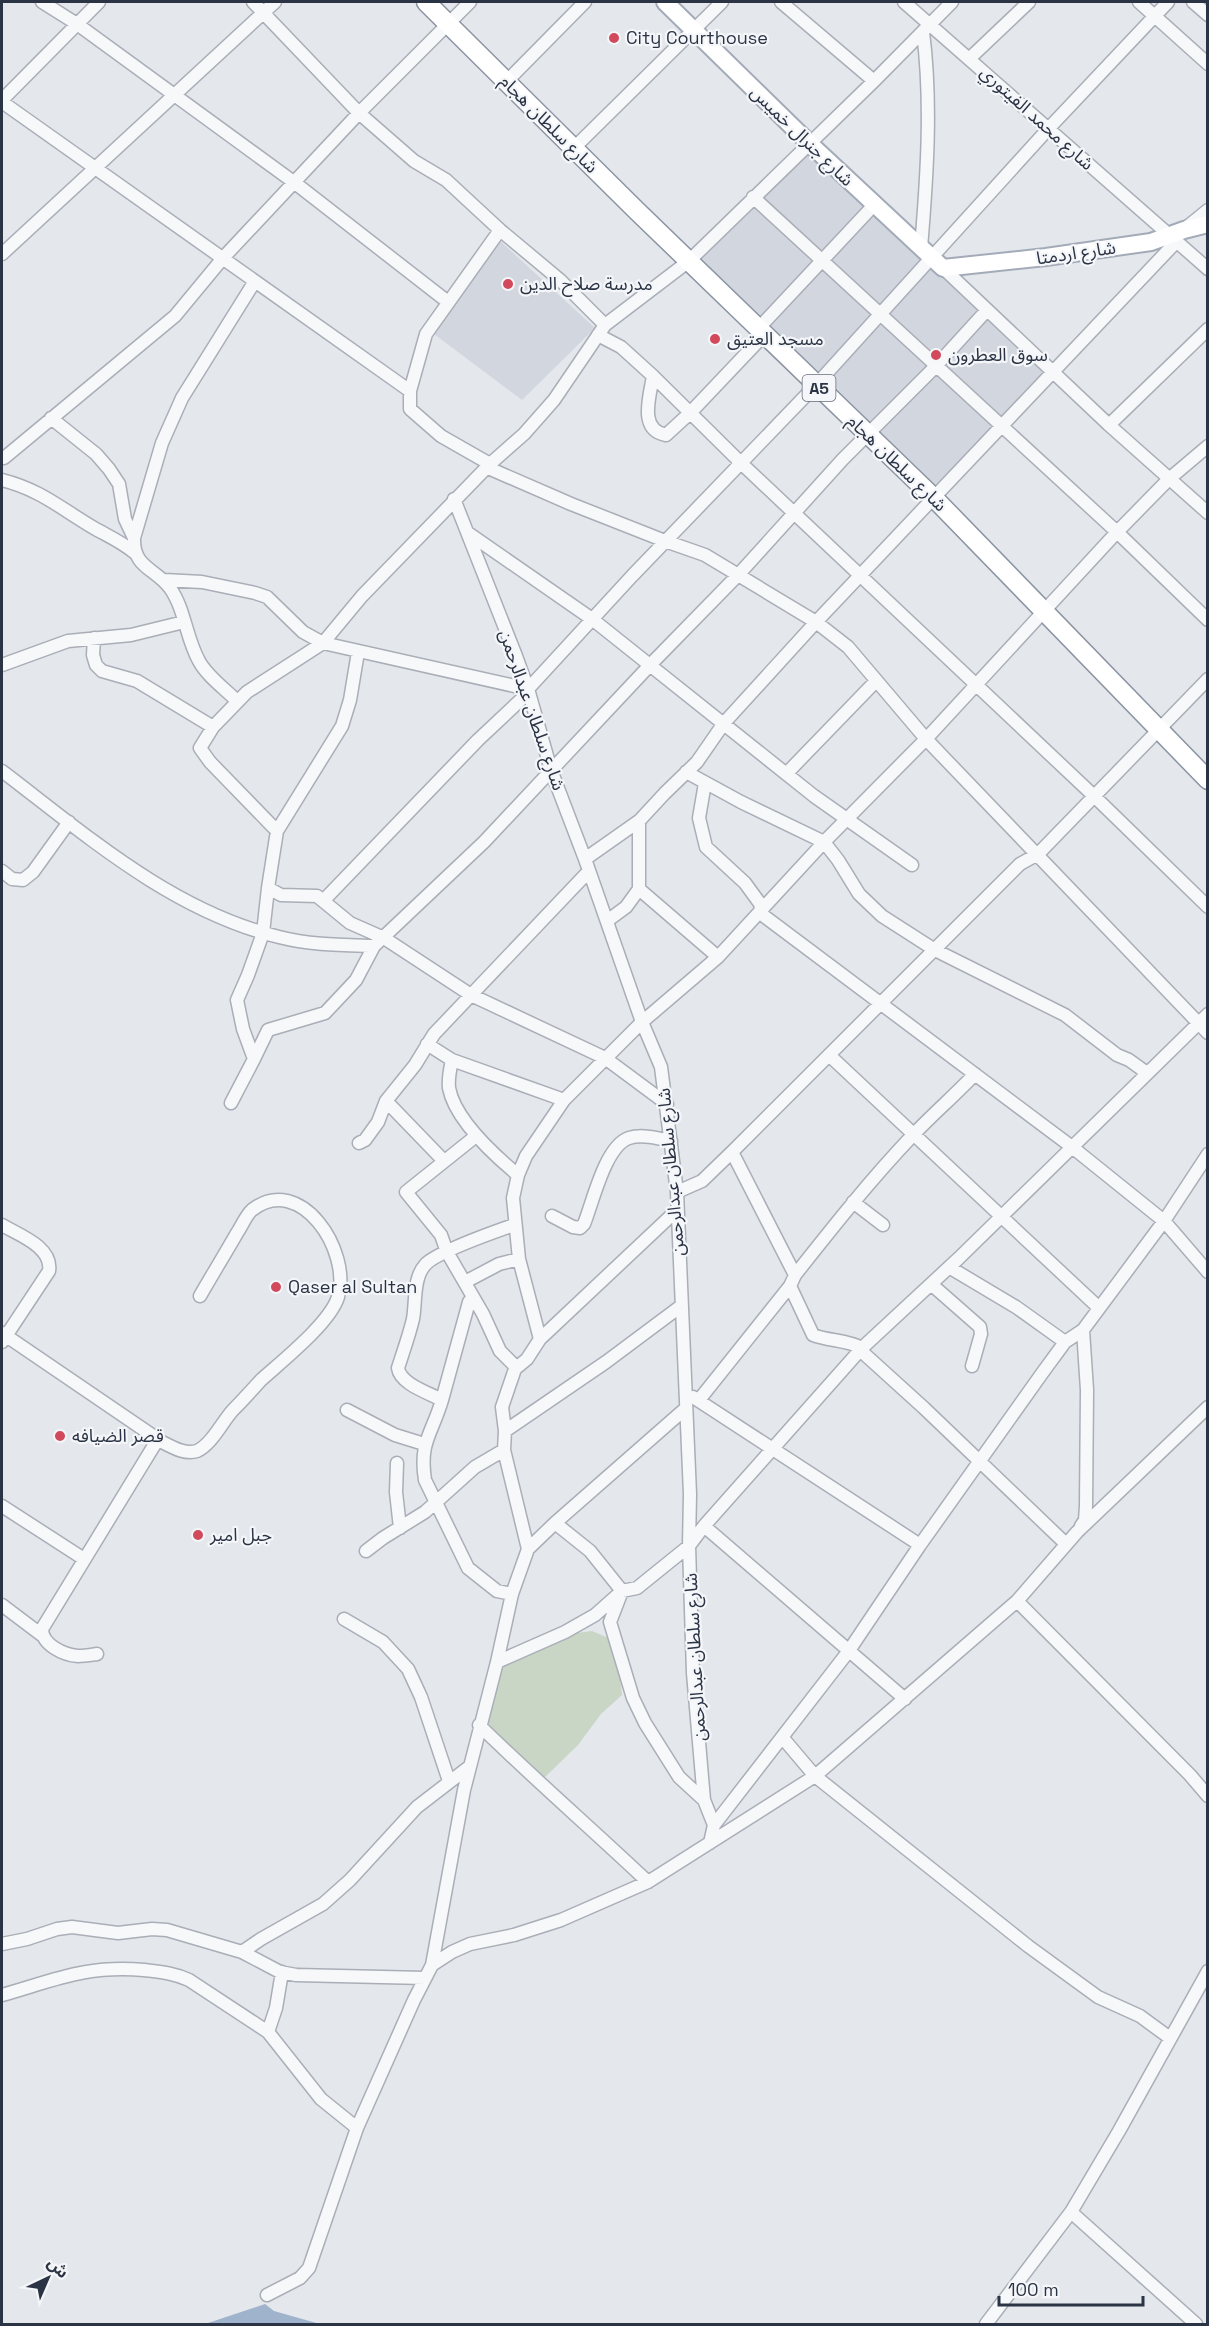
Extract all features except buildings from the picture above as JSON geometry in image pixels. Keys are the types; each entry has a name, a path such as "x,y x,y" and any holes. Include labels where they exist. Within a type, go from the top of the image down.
{"highway":[{"name":"شارع سلطان هجام","path":"426,2 761,332 935,499 1208,780"}],"main road":[{"name":"شارع جنرال خميس","path":"665,2 809,143 932,258"},
{"name":"شارع اردمتا","path":"932,258 1046,257 1151,242 1176,236 1208,224"}],"street":[{"path":"42,2 77,24 295,183 448,302"},
{"path":"99,2 2,101 410,391"},
{"path":"253,2 358,113 414,161 446,180 500,230 560,280 602,330 653,376 741,463 1094,796 1208,907"},
{"path":"2,254 275,2"},
{"path":"2,458 175,316 223,258 358,113 470,2"},
{"path":"507,81 585,2"},
{"path":"574,148 692,28 722,2"},
{"path":"781,2 874,81"},
{"name":"شارع محمد الفيتوري","path":"904,2 926,28 970,58 1048,128 1176,236 1208,269"},
{"path":"277,831 200,748 213,727 237,701 260,683 322,643 355,603 454,499 524,434 554,400 602,330 689,261 952,2"},
{"path":"970,58 1029,2"},
{"path":"1139,2 1208,64"},
{"path":"324,900 528,691 592,619 816,385 1048,128 1168,2"},
{"path":"1193,2 1208,15"},
{"path":"926,28 927,148 932,258 1109,425 1208,513"},
{"path":"753,197 1118,532 1208,620"},
{"path":"653,376 647,418 657,433 666,435 690,413 874,205"},
{"path":"585,859 639,821 697,762 724,723 816,622 1053,373 1176,236 1208,210"},
{"path":"500,230 426,334 410,391 410,409 441,436 488,465 571,504 665,542 705,555 816,622 848,647 926,739 1208,1033"},
{"path":"135,553 134,538 162,443 182,398 255,281"},
{"path":"231,1102 268,1030 325,1012 356,980 379,942 484,842 739,574 843,459 936,366 987,310"},
{"path":"1109,425 1208,329"},
{"path":"51,418 96,454 109,469 119,484 125,519 134,538"},
{"path":"540,1339 519,1259 513,1198 518,1175 526,1156 564,1100 642,1023 718,957 824,842 926,739 1118,532 1169,479 1208,446"},
{"path":"2,480 36,491 93,528 125,544 135,553 141,563 164,580 176,597 199,661 237,701"},
{"name":"شارع سلطان عبدالرحمن","path":"454,499 528,691 551,770 585,859 642,1023 661,1067 677,1192 676,1211 690,1494 689,1546 693,1673 704,1800 714,1825"},
{"path":"467,532 592,619 847,819 912,865"},
{"path":"164,580 202,582 255,592 267,597 303,632 322,643 450,670 528,691"},
{"path":"2,665 68,641 131,635 184,622"},
{"path":"94,638 93,655 102,671 137,681 213,727"},
{"path":"254,1059 243,1029 237,1000 263,933 277,831 342,726 350,700 358,652"},
{"path":"677,1192 702,1181 1020,864 1038,854 1157,728 1208,679"},
{"path":"787,772 876,681"},
{"path":"2,771 127,865 189,902 227,921 263,933 302,942 379,942"},
{"path":"686,772 824,842 867,904 906,933 935,950 1065,1015 1116,1055 1129,1060 1147,1073"},
{"path":"705,783 699,818 706,847 745,883 761,905 760,913"},
{"path":"607,921 626,907 639,889 639,821"},
{"path":"2,872 12,879 23,880 33,872 69,822"},
{"path":"360,1143 365,1140 378,1122 386,1101 415,1065 427,1044 589,871"},
{"path":"268,888 281,895 317,896 350,923 379,942 471,995 605,1058 667,1104"},
{"path":"639,889 718,957"},
{"path":"760,913 882,1002 1072,1147 1164,1221 1208,1272"},
{"path":"497,1662 565,1632 595,1615 621,1591 637,1588 689,1546 771,1449 861,1349 949,1267 1208,1014"},
{"path":"427,1044 452,1060 564,1100"},
{"path":"829,1055 1098,1307"},
{"path":"452,1060 450,1089 476,1136 518,1175"},
{"path":"699,1400 853,1202 913,1135 975,1074"},
{"path":"386,1101 444,1161"},
{"path":"476,1136 424,1180 406,1192 441,1235 447,1252 483,1314 500,1351 515,1366 515,1369"},
{"path":"552,1216 573,1227 580,1228 588,1215 604,1168 613,1151 622,1141 631,1137 641,1137 671,1141"},
{"path":"732,1152 792,1280 813,1335 829,1341 853,1343 861,1349 1066,1544"},
{"path":"710,1843 714,1825 848,1652 920,1545 1065,1342 1083,1330 1164,1221 1208,1154"},
{"path":"2,1225 39,1247 51,1263 49,1271 3,1337 158,1439 184,1452 197,1450 206,1444 231,1413 292,1353 331,1310 339,1296 341,1276 338,1256 331,1240 312,1214 299,1206 283,1202 269,1202 251,1211 200,1296"},
{"path":"853,1202 883,1225"},
{"path":"528,1549 504,1450 506,1431 502,1407 515,1369 527,1359 540,1339 676,1211"},
{"path":"442,1400 404,1380 398,1368 413,1319 421,1272 426,1264 447,1252 514,1225"},
{"path":"465,1282 499,1264 519,1259"},
{"path":"949,1267 1016,1307 1065,1342"},
{"path":"931,1284 980,1327 981,1334 972,1366"},
{"path":"473,1297 442,1400 424,1444 423,1466 425,1480 435,1504 468,1568 497,1591 512,1594"},
{"path":"506,1431 606,1362 681,1306"},
{"path":"1077,1532 1085,1520 1086,1506 1087,1390 1083,1330"},
{"path":"686,1394 699,1400 920,1545"},
{"path":"432,1965 470,1944 514,1935 561,1920 648,1882 815,1776 1017,1600 1077,1532 1208,1407"},
{"path":"267,2295 300,2278 309,2268 357,2128 432,1965 469,1767 497,1662 512,1594 528,1549 685,1409"},
{"path":"347,1410 395,1435 424,1444"},
{"path":"43,1636 46,1621 158,1439"},
{"path":"366,1551 435,1504 475,1467 504,1450"},
{"path":"397,1463 396,1492 400,1528"},
{"path":"2,1506 84,1559"},
{"path":"555,1523 590,1551 621,1591"},
{"path":"704,1526 905,1699"},
{"path":"621,1591 610,1622 633,1698 645,1723 679,1777 704,1800"},
{"path":"1017,1600 1208,1796"},
{"path":"2,1605 43,1636 48,1644 69,1654 86,1656 97,1654"},
{"path":"344,1619 383,1642 408,1669 421,1697 449,1781"},
{"path":"479,1725 537,1782 572,1810 648,1882"},
{"path":"782,1737 815,1776 966,1897 1098,1997 1140,2016 1170,2038"},
{"path":"242,1952 323,1904 350,1880 417,1807 469,1767"},
{"path":"2,1944 65,1928 118,1933 152,1929 182,1933 242,1952 282,1972 296,1975 425,1978"},
{"path":"2,1995 52,1978 87,1970 118,1968 165,1972 189,1980 268,2032 321,2099 357,2128"},
{"path":"986,2325 1071,2212 1208,1971"},
{"path":"268,2032 276,2008 282,1972"},
{"path":"1071,2212 1196,2325"}],"shaded area":[{"path":"812,148 1047,376 938,492 697,261"},
{"name":"مدرسة صلاح الدين","path":"499,240 595,328 522,400 434,334"}],"green space":[{"path":"592,1631 611,1639 619,1669 622,1695 601,1714 578,1745 543,1779 484,1725 502,1662 569,1634"}],"water":[{"path":"265,2304 274,2311 320,2324 205,2324"}],"place":[{"name":"City Courthouse","path":"614,38"},
{"name":"مدرسة صلاح الدين","path":"508,284"},
{"name":"مسجد العتيق","path":"715,339"},
{"name":"سوق العطرون","path":"936,355"},
{"name":"Qaser al Sultan","path":"276,1287"},
{"name":"قصر الضيافه","path":"60,1436"},
{"name":"جبل امير","path":"198,1535"}]}
